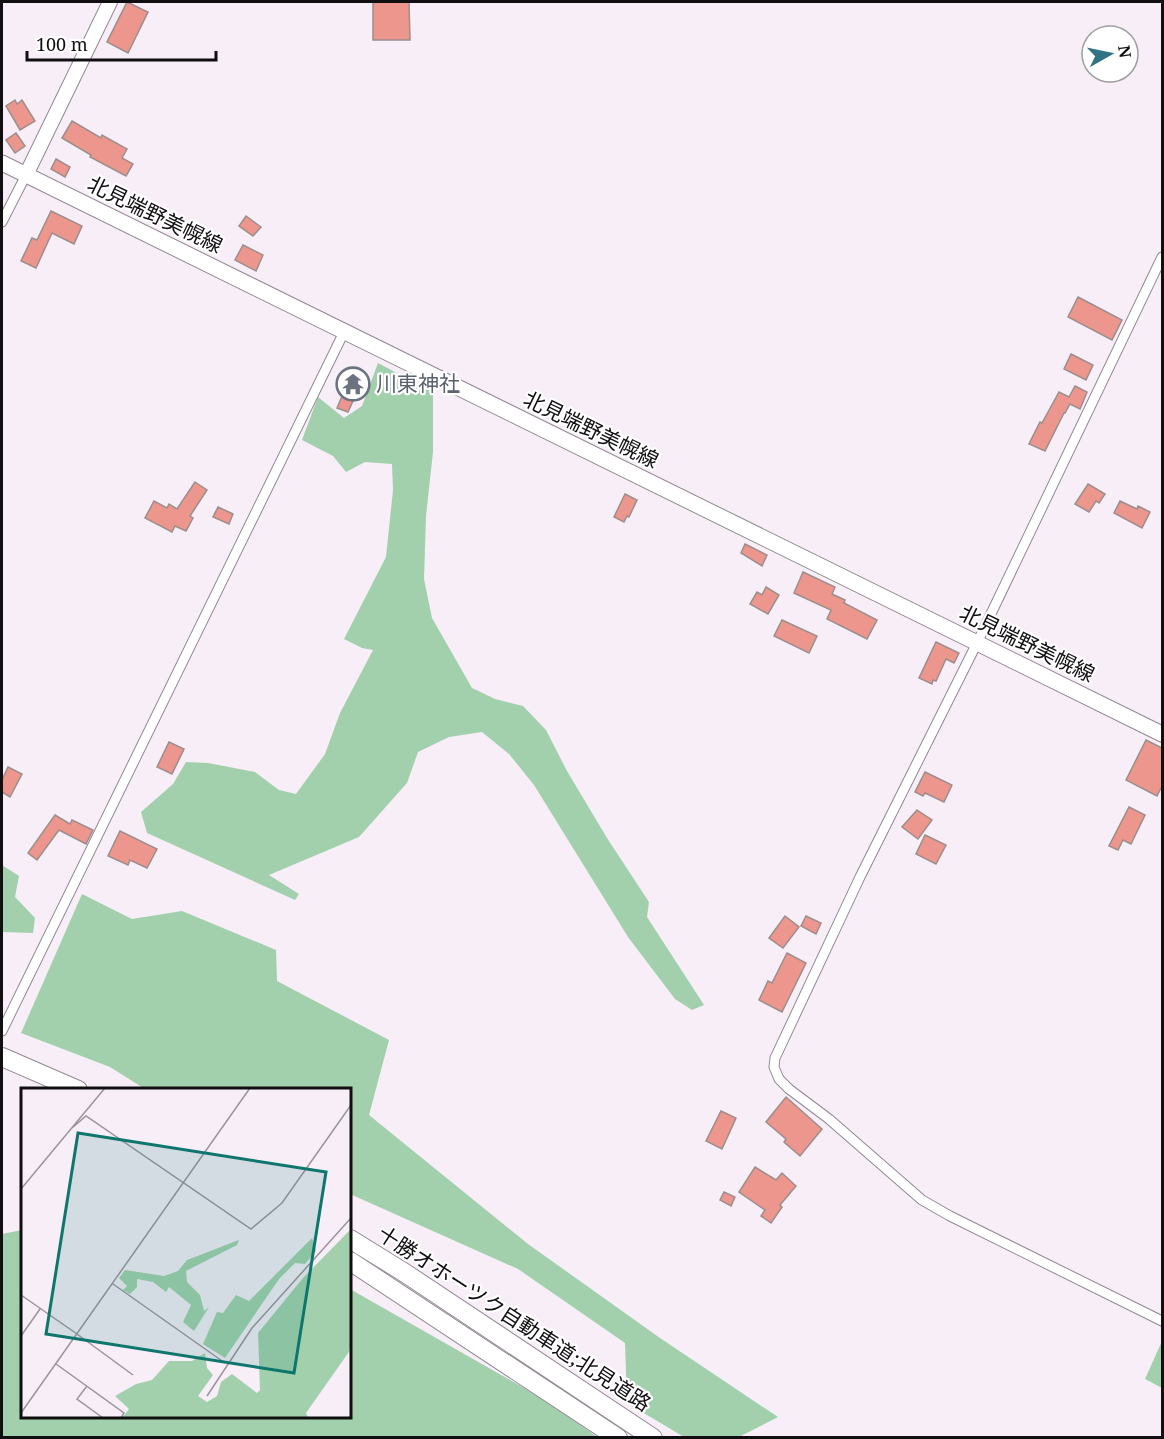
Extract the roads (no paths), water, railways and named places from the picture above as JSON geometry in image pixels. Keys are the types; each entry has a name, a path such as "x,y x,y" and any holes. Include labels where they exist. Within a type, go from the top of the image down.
{"highway":[{"path":"2,1057 76,1088"},
{"path":"2,1066 44,1088"},
{"name":"十勝オホーツク自動車道;北見道路","path":"351,1240 650,1435"},
{"name":"十勝オホーツク自動車道;北見道路","path":"351,1263 618,1437"}],"main road":[{"path":"26,175 110,2"},
{"name":"北見端野美幌線","path":"2,163 1162,734"}],"street":[{"path":"2,222 26,175"},
{"path":"1162,257 977,643 860,878 775,1058 774,1067 779,1079 789,1089 829,1119 922,1200 1162,1321"},
{"path":"2,1030 344,332"}],"place":[{"name":"川東神社","path":"353,384"}]}
